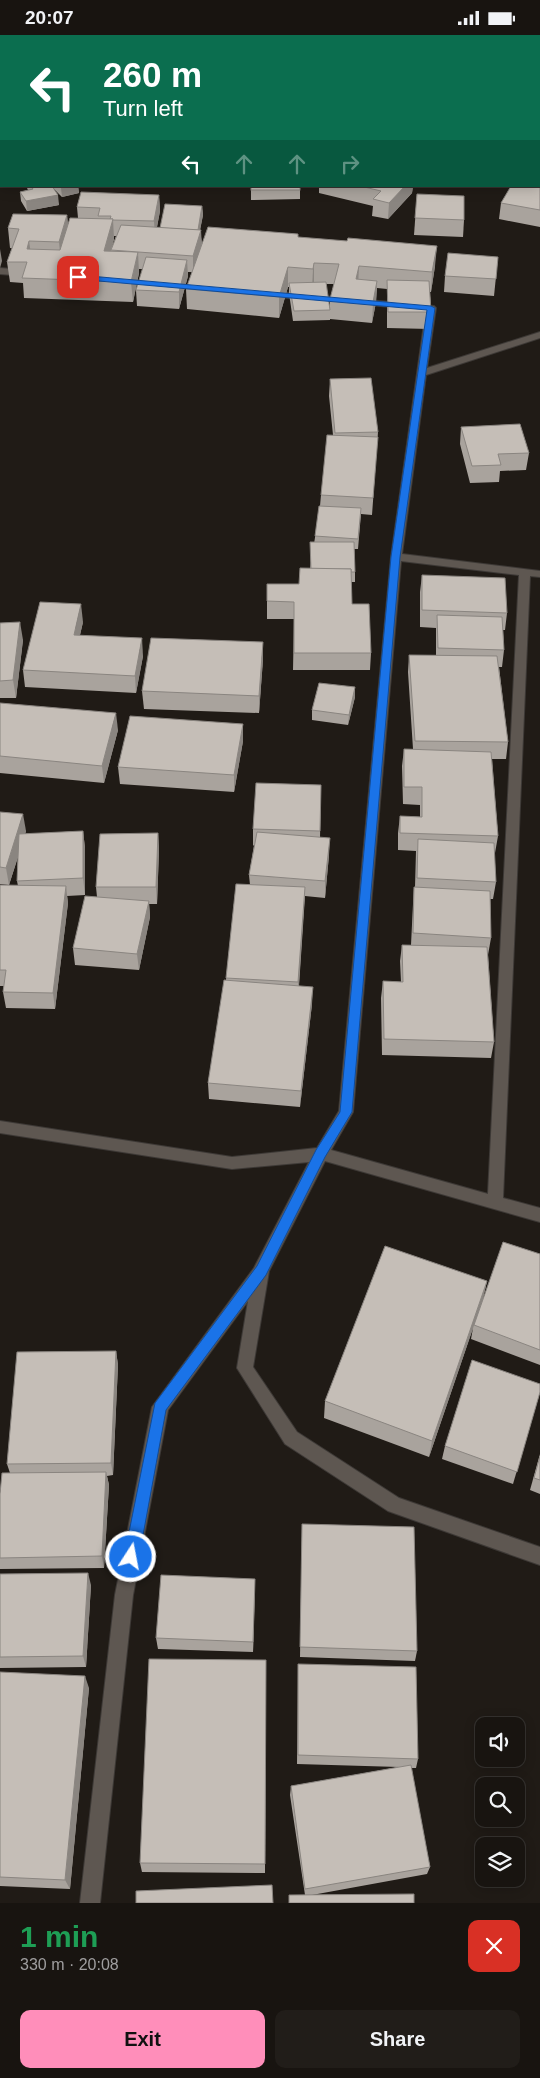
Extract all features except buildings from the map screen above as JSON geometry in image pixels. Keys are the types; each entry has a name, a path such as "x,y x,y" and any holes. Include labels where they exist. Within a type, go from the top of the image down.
{"street":[{"path":"0,271 39,274"},
{"path":"90,1903 124,1595 160,1407 261,1270 321,1154 346,1112 396,557 431,308 255,293"},
{"path":"422,373 540,335"},
{"path":"396,557 540,573"},
{"path":"495,1201 526,572"},
{"path":"0,1127 232,1163 321,1154 540,1215"},
{"path":"261,1270 244,1368 291,1439 394,1505 540,1556"}],"route":[{"path":"78,277 431,308 396,557 346,1112 321,1154 261,1270 160,1407 131,1557"}]}
